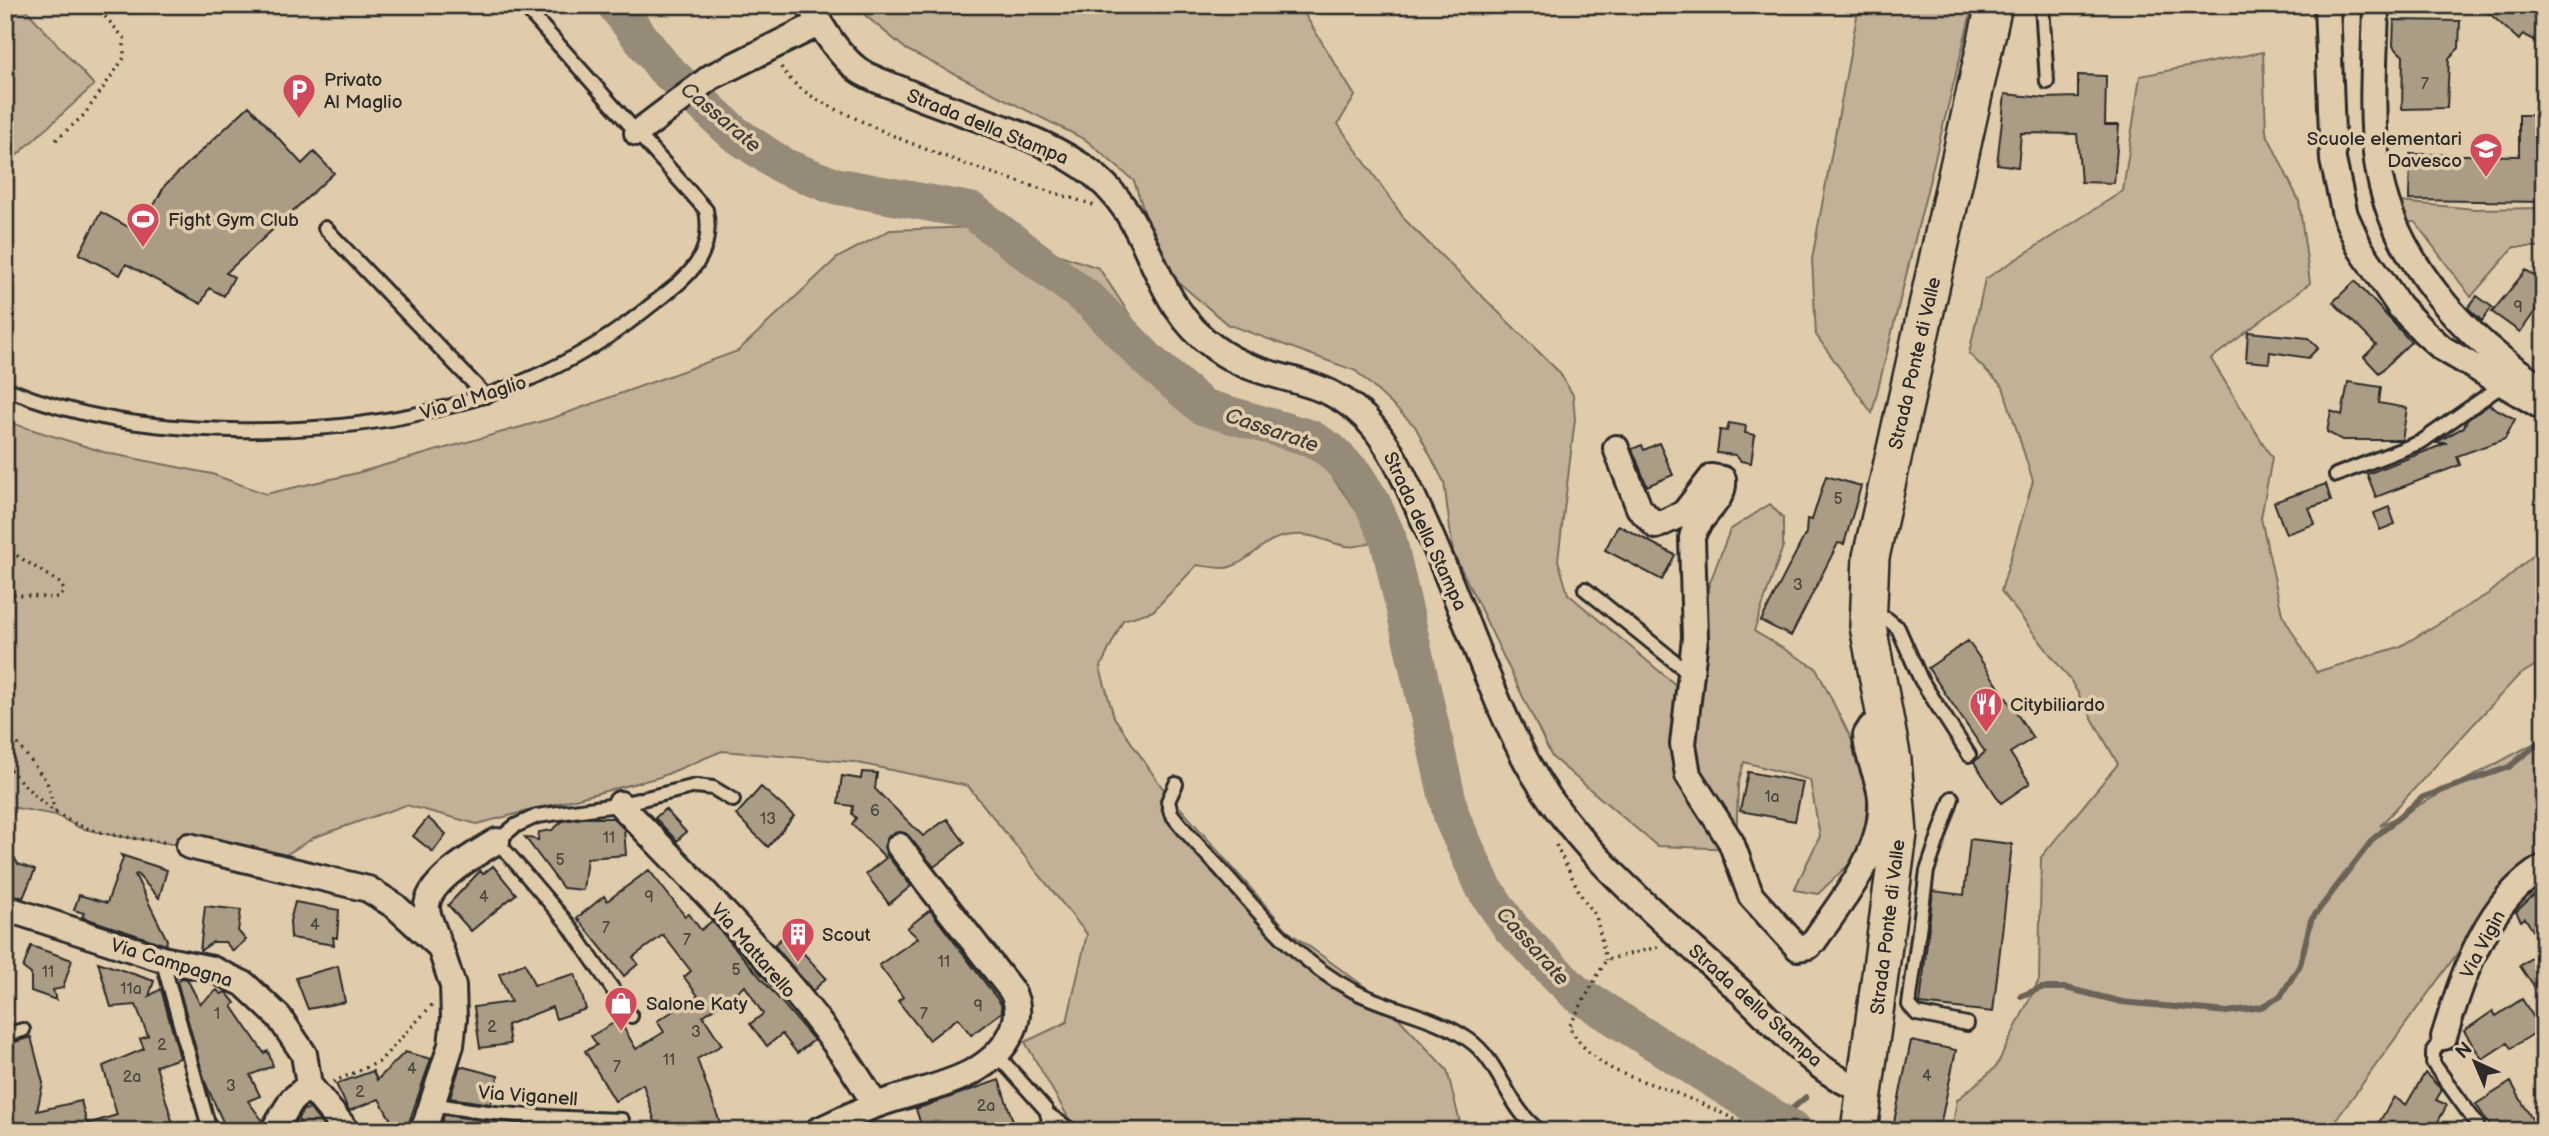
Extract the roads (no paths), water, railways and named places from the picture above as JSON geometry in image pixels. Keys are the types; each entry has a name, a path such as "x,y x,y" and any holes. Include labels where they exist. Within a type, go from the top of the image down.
{"street":[{"name":"Strada Ponte di Valle","path":"1859,1131 1864,1089 1914,859 1898,793 1867,617 1868,578 1994,5"},
{"path":"2327,5 2332,146 2341,201 2351,230 2371,266 2411,319 2442,348 2544,408"},
{"path":"2376,5 2375,140 2380,177 2393,216 2418,266 2455,316 2476,337 2544,388"},
{"path":"637,133 711,77 771,46 815,14"},
{"name":"Strada della Stampa","path":"815,14 836,49 859,72 945,109 1047,147 1088,170 1104,182 1128,209 1167,294 1197,335 1241,364 1332,391 1367,420 1387,446 1407,484 1448,571 1513,733 1546,793 1589,847 1796,1044 1850,1086 1864,1089"},
{"name":"Strada Ponte di Valle","path":"1616,448 1639,508 1656,526 1684,513 1712,477 1723,479 1723,489 1697,524 1692,537 1695,638 1689,673 1684,744 1688,775 1731,842 1751,896 1798,947 1810,946 1814,941 1855,881 1871,849 1879,824 1881,798 1866,735 1871,727 1885,723"},
{"name":"Via Mattarello","path":"620,804 749,942 834,1041 875,1105"},
{"path":"421,1131 432,1104 453,1031 454,995 450,972 427,909 431,892 460,866 497,841"},
{"path":"189,846 368,889 395,906 440,947"},
{"path":"817,1131 875,1105 972,1072 998,1056 1016,1021 1016,999 899,846"},
{"name":"Via Vigìn","path":"2444,1037 2472,956 2507,899 2525,880 2544,867"},
{"name":"Via Campagna","path":"5,908 162,959 212,969 255,992 279,1017 304,1054 309,1085 347,1131"},
{"path":"274,1129 292,1100 309,1085"}],"lane":[{"name":"Via al Maglio","path":"5,388 48,406 127,424 240,430 330,429 376,423 486,396 524,383 573,359 630,323 694,270 707,248 709,228 706,210 523,5"},
{"path":"2042,5 2047,82"},
{"path":"325,228 486,396"},
{"path":"2336,475 2421,442 2504,384"},
{"path":"1586,589 1689,673"},
{"path":"1867,617 1886,619 1898,628 1921,680 1969,755"},
{"path":"1176,784 1168,801 1176,819 1312,966 1354,992 1423,1018 1470,1041 1485,1056 1518,1109 1540,1131"},
{"path":"631,1016 568,924 497,841 515,826 537,816 620,804 696,786 713,788 733,800"},
{"path":"1952,798 1914,859 1909,1005 1917,1014 1967,1024"},
{"path":"162,959 210,1131"},
{"path":"5,1035 23,1030"},
{"path":"2444,1037 2433,1052 2433,1063 2476,1124 2475,1131"},
{"path":"998,1056 1049,1115 1072,1131"},
{"name":"Via Viganell","path":"432,1104 480,1113 622,1120"},
{"path":"1044,1131 1049,1115"}],"waterway":[{"name":"Cassarate","path":"615,5 664,68 734,133 783,166 831,185 972,211 1092,302 1150,362 1203,407 1310,438 1330,450 1355,475 1372,502 1388,538 1452,818 1484,888 1512,929 1576,993 1795,1131"},
{"path":"2021,996 2041,988 2066,988 2122,1002 2227,1012 2261,1007 2281,996 2300,965 2311,920 2373,839 2423,797 2509,767 2544,739"},
{"path":"1780,1119 1806,1097"}],"place":[{"name":"Privato Al Maglio","path":"299,120"},
{"name":"Scuole elementari Davesco","path":"2486,179"},
{"name":"Fight Gym Club","path":"143,249"},
{"name":"Citybiliardo","path":"1986,734"},
{"name":"Scout","path":"798,964"},
{"name":"Salone Katy","path":"621,1033"}]}
